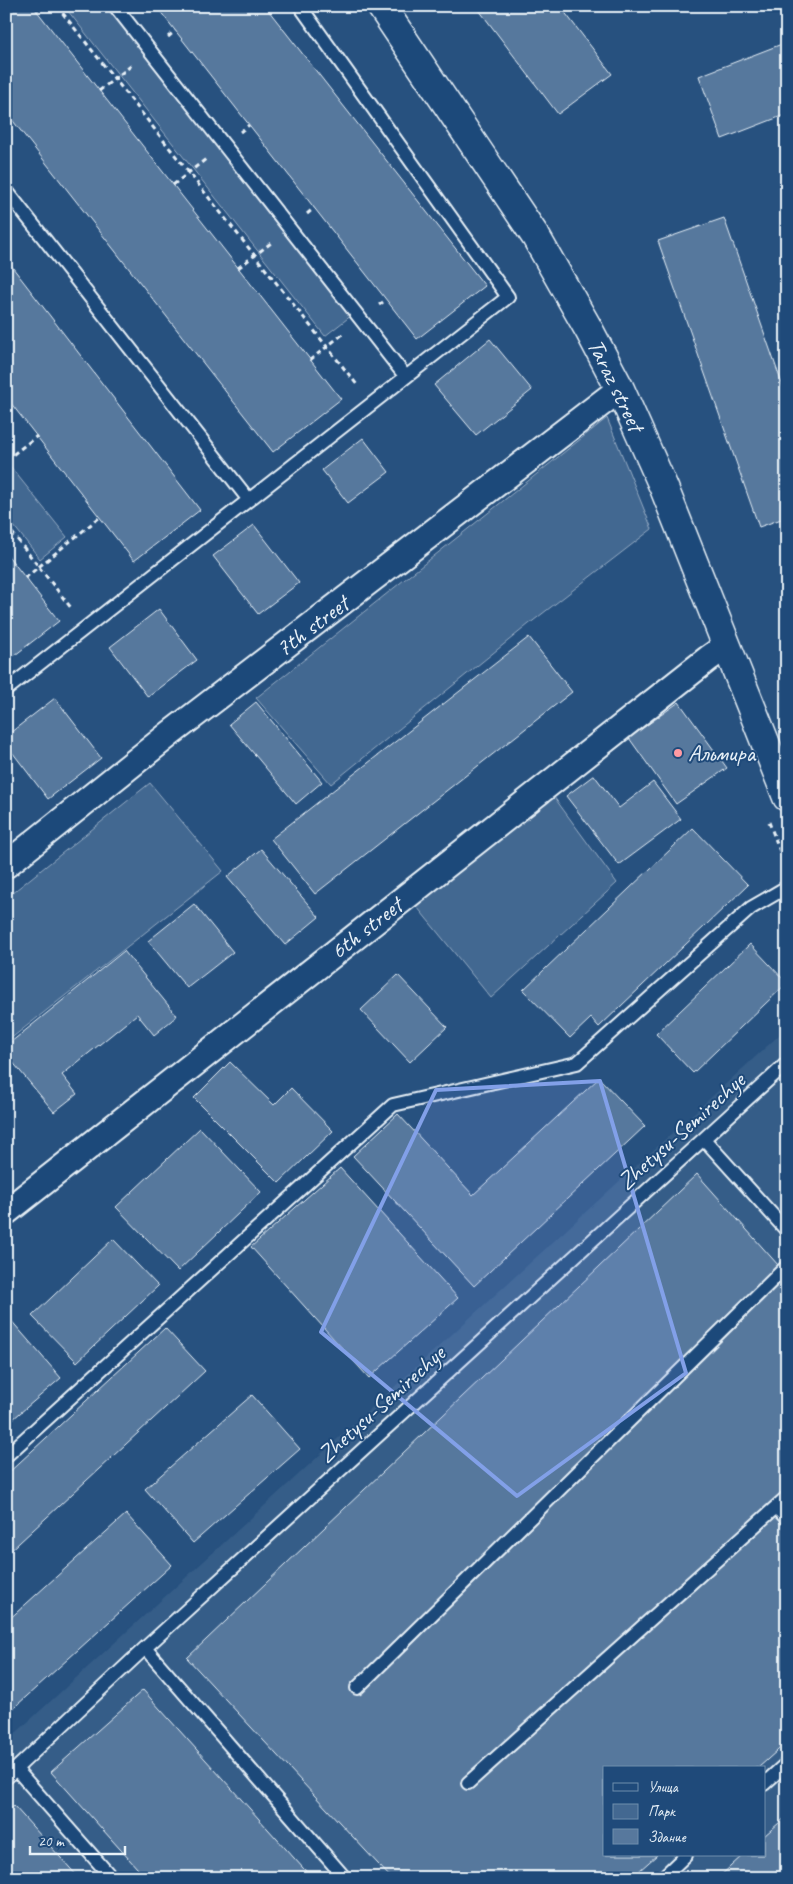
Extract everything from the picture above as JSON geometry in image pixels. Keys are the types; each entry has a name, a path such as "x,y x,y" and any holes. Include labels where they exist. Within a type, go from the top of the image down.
{"street":[{"name":"Taraz street","path":"381,6 536,237 590,330 620,389 664,488 787,797"},
{"name":"7th street","path":"6,866 171,733 620,389"},
{"name":"6th street","path":"6,1212 726,646"}],"lane":[{"path":"115,6 406,377"},
{"path":"6,690 508,297 300,6"},
{"path":"6,190 249,500"},
{"path":"6,1456 393,1105 577,1063 751,908 787,887"},
{"name":"Zhetysu-Semirechye","path":"11,1774 145,1648 787,1064"},
{"path":"704,1139 787,1231"},
{"path":"357,1688 787,1266"},
{"path":"468,1783 787,1497"},
{"path":"776,1507 787,1519"},
{"path":"145,1648 345,1878"},
{"path":"766,1782 787,1763"},
{"path":"11,1774 112,1878"},
{"path":"662,1878 685,1856"}],"path":[{"path":"36,11 42,6"},
{"path":"57,6 372,404"},
{"path":"6,460 37,436"},
{"path":"25,578 100,518"},
{"path":"6,525 87,627"}],"highlighted area":[{"path":"600,1081 686,1373 517,1496 321,1332 436,1090"}],"shaded area":[{"path":"787,1028 787,1878 6,1878 6,1742"}],"green space":[{"path":"64,6 108,6 352,315 325,336"},
{"path":"607,418 652,529 529,624 331,784 256,698"},
{"path":"6,461 67,537 40,559 6,516"},
{"path":"150,783 223,871 9,1040 6,1035 6,898"},
{"path":"551,793 617,883 491,998 413,902"}],"building":[{"path":"6,6 33,6 341,399 273,452 6,112"},
{"path":"156,6 265,6 485,286 417,339"},
{"path":"476,6 560,6 612,74 558,114"},
{"path":"787,42 787,114 722,139 699,76"},
{"path":"724,218 787,398 787,517 759,527 658,241"},
{"path":"6,259 200,510 134,561 6,397"},
{"path":"490,339 532,390 476,435 434,385"},
{"path":"363,438 389,472 348,503 322,470"},
{"path":"254,525 299,583 258,614 213,556"},
{"path":"6,553 59,621 6,662"},
{"path":"159,609 197,660 148,697 110,647"},
{"path":"529,637 572,692 315,894 271,839"},
{"path":"55,698 101,758 48,799 6,744 6,736"},
{"path":"256,702 322,782 296,804 229,724"},
{"name":"Альмира","path":"679,702 727,768 676,804 629,738"},
{"path":"594,775 619,808 653,782 681,819 619,865 566,796"},
{"path":"693,828 748,885 599,1027 591,1018 570,1038 523,990"},
{"path":"261,849 319,917 285,945 227,877"},
{"path":"194,904 233,952 187,988 148,941"},
{"path":"750,944 787,983 693,1073 656,1034"},
{"path":"124,951 177,1016 154,1035 137,1014 62,1075 77,1094 54,1112 6,1054 6,1046"},
{"path":"398,975 447,1027 410,1062 361,1010"},
{"path":"230,1062 274,1105 291,1088 333,1131 279,1183 194,1098"},
{"path":"599,1078 645,1126 474,1286 353,1156 398,1114 473,1195"},
{"path":"200,1128 261,1192 178,1271 116,1207"},
{"path":"340,1168 458,1298 369,1378 251,1247"},
{"path":"697,1174 787,1275 787,1742 760,1766 603,1766 603,1856 656,1856 631,1878 391,1878 187,1658"},
{"path":"113,1239 158,1286 77,1362 32,1316"},
{"path":"9,1318 61,1378 6,1425 6,1320"},
{"path":"165,1328 205,1371 6,1555 6,1475"},
{"path":"252,1395 300,1449 193,1543 145,1489"},
{"path":"126,1514 172,1565 6,1715 6,1622"},
{"path":"143,1690 312,1878 146,1878 51,1772"},
{"path":"14,1806 79,1878 6,1878 6,1812"},
{"path":"787,1816 787,1878 718,1878 742,1856 766,1856 766,1834"}],"place":[{"name":"Альмира","path":"678,753"}]}
